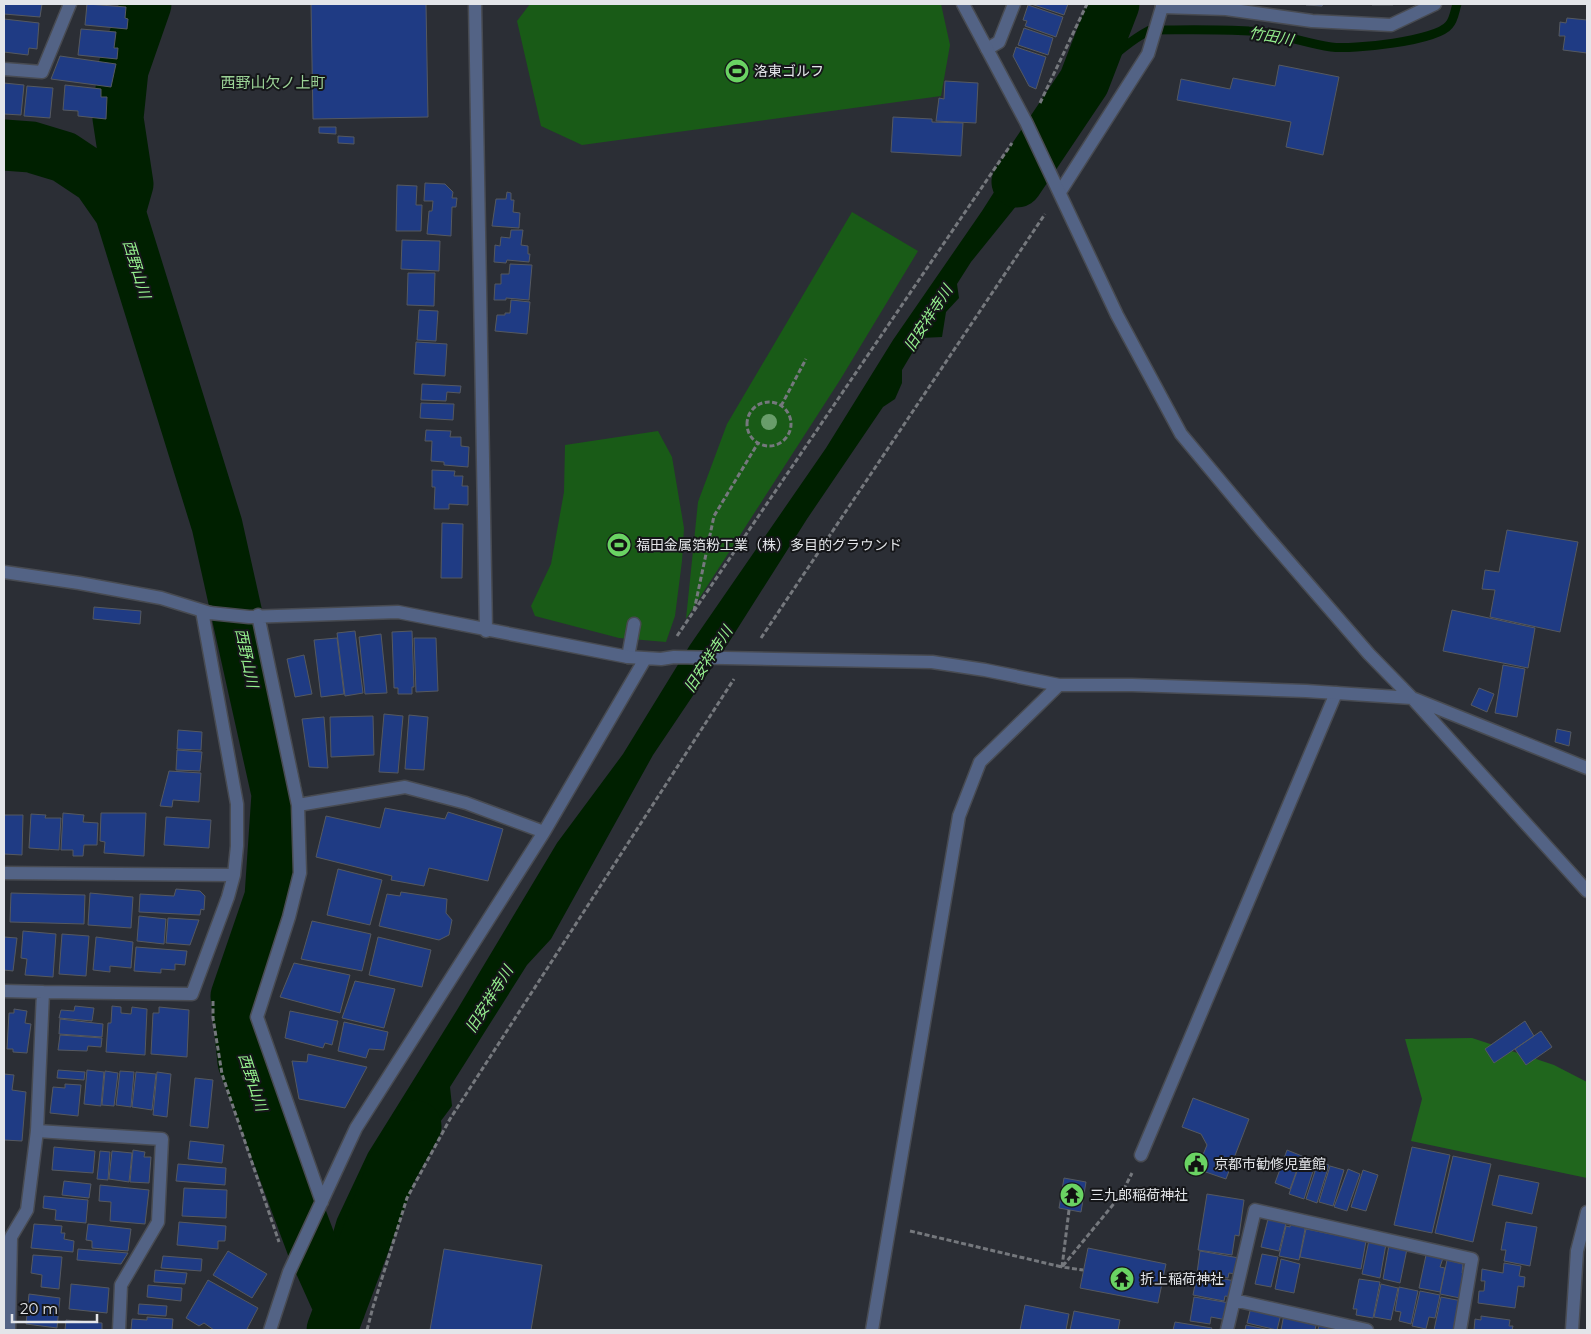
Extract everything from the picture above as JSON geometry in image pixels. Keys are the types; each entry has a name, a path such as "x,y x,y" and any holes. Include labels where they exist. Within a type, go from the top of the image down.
{"street":[{"path":"4,69 42,72 70,4"},
{"path":"475,4 486,631"},
{"path":"963,4 1026,122 1117,314 1181,434 1363,647 1412,698 1587,892"},
{"path":"987,49 999,42 1014,4"},
{"path":"1060,192 1148,54 1161,10 1226,9 1312,21 1391,25 1435,4"},
{"path":"4,572 161,598 206,612 253,616 398,612 486,631 645,659 674,657 932,662 985,670 1059,685 1132,685 1412,698 1587,768"},
{"path":"4,991 192,994 228,896 234,875 237,846 237,804 206,612"},
{"path":"253,616 298,805 300,873 289,917 257,1017 322,1202"},
{"path":"628,657 634,624"},
{"path":"270,1330 290,1272 356,1128 544,832 645,659"},
{"path":"872,1330 959,816 980,762 1059,685"},
{"path":"1141,1155 1336,694"},
{"path":"298,805 405,787 466,803 544,832"},
{"path":"4,873 234,875"},
{"path":"9,1330 11,1237 27,1210 36,1131 44,992"},
{"path":"36,1131 162,1139 158,1222 121,1285 120,1330"},
{"path":"1227,1330 1255,1210 1472,1259 1460,1330"},
{"path":"1572,1330 1578,1251 1587,1212"},
{"path":"1234,1300 1367,1330"}],"path":[{"path":"661,659 1042,99 1087,4"},
{"path":"367,1330 407,1198 450,1119 744,659 1060,192"},
{"path":"781,406 806,359"},
{"path":"761,403 775,403 781,406 786,411 791,424 787,436 776,445 769,446 758,443 750,435 747,428 747,420 750,414 761,403"},
{"path":"694,613 714,516 758,443"},
{"path":"213,1000 213,1018 222,1074 290,1272"},
{"path":"1062,1267 1121,1195 1141,1155"},
{"path":"1062,1267 1069,1210"},
{"path":"924,1234 1062,1267 1083,1270"}],"green space":[{"name":"洛東ゴルフ","path":"530,4 941,4 950,45 941,96 582,145 541,126 517,21"},
{"path":"852,212 918,251 840,380 686,619 698,502 727,424"},
{"name":"福田金属箔粉工業（株）多目的グラウンド","path":"658,431 672,457 684,528 675,616 666,642 619,638 535,616 531,606 551,564 564,492 565,445"},
{"path":"1472,1038 1554,1065 1587,1082 1587,1178 1411,1141 1422,1099 1405,1039"}],"water":[{"path":"1047,109 1068,142 971,262 957,284 959,298 946,312 942,337 921,338 902,370 902,383 895,399 883,407 807,519 729,642 653,755 551,939 527,965 450,1087 452,1106 426,1141 408,1141 358,1250 341,1277 335,1330 312,1330 315,1294 337,1219 368,1153 457,1010 557,843 623,754 690,645 826,448 893,340 982,211"}],"building":[{"path":"4,4 42,4 40,17 4,14"},
{"path":"87,4 126,7 127,29 85,25"},
{"path":"311,4 426,4 428,117 313,119"},
{"path":"1031,4 1068,4 1064,15"},
{"path":"1306,4 1323,4 1322,6"},
{"path":"1393,4 1393,5 1372,5"},
{"path":"1028,5 1063,17 1056,37 1025,26 1027,21 1023,20"},
{"path":"1567,18 1587,20 1587,53 1563,50 1565,36 1559,36 1560,22 1566,23"},
{"path":"4,19 39,23 37,49 29,48 28,55 4,52"},
{"path":"1024,28 1053,38 1048,55 1018,45"},
{"path":"81,29 116,32 114,48 118,48 117,59 78,55"},
{"path":"1016,47 1046,57 1036,89 1029,86 1013,56"},
{"path":"60,56 116,64 111,87 51,79"},
{"path":"1279,65 1339,77 1323,155 1286,147 1291,122 1177,100 1181,79 1230,89 1233,78 1275,86"},
{"path":"945,81 978,83 976,123 936,121 939,98 944,99"},
{"path":"4,83 24,85 21,115 4,114"},
{"path":"65,85 101,89 101,97 107,97 106,119 78,116 78,111 63,110"},
{"path":"27,86 53,88 50,118 24,116"},
{"path":"893,117 932,119 932,122 963,123 961,156 891,152"},
{"path":"319,127 336,127 336,134 319,133"},
{"path":"338,136 354,137 354,144 338,143"},
{"path":"425,183 445,184 453,192 452,198 457,198 456,207 452,207 451,236 427,234 429,211 432,211 433,201 424,201"},
{"path":"397,185 417,186 416,205 422,205 421,231 396,231"},
{"path":"507,192 511,193 511,200 514,200 513,212 520,213 519,228 492,226 496,199 506,199"},
{"path":"511,230 523,230 521,245 528,246 529,262 507,260 506,263 494,262 495,245 500,246 501,237 510,238"},
{"path":"402,240 440,241 439,271 401,269"},
{"path":"510,264 532,265 529,300 506,298 506,300 494,300 495,284 501,284 501,274 509,274"},
{"path":"408,273 435,273 434,306 407,305"},
{"path":"511,300 530,302 527,334 495,331 497,315 510,313"},
{"path":"419,310 438,311 436,341 417,340"},
{"path":"416,342 447,344 445,376 414,374"},
{"path":"422,384 461,386 460,393 447,392 446,401 421,400"},
{"path":"421,403 454,404 453,420 420,418"},
{"path":"426,430 451,431 450,437 461,437 461,446 469,447 468,467 444,465 444,462 431,461 432,441 425,441"},
{"path":"432,470 455,471 454,476 463,476 462,486 468,486 468,505 449,504 449,509 434,509 435,487 432,487"},
{"path":"442,523 463,524 462,578 441,578"},
{"path":"1507,530 1578,542 1560,632 1490,617 1495,590 1482,589 1485,570 1499,572"},
{"path":"94,607 141,611 140,624 93,619"},
{"path":"1452,610 1535,628 1528,668 1443,651"},
{"path":"355,631 363,693 345,696 337,633"},
{"path":"412,631 414,687 412,687 412,694 398,694 398,688 394,688 392,632"},
{"path":"381,634 387,693 365,694 359,637"},
{"path":"337,638 344,694 321,697 314,640"},
{"path":"414,638 436,638 438,691 416,692"},
{"path":"304,655 312,694 295,697 287,659"},
{"path":"1503,665 1525,669 1517,717 1495,713"},
{"path":"1479,688 1494,694 1487,712 1471,705"},
{"path":"384,714 403,716 398,773 379,772"},
{"path":"409,715 428,717 424,770 405,769"},
{"path":"373,716 374,755 331,757 330,717"},
{"path":"324,717 328,768 309,767 302,719"},
{"path":"1557,729 1571,732 1569,746 1555,742"},
{"path":"178,730 202,732 201,750 177,749"},
{"path":"177,750 202,752 200,771 176,770"},
{"path":"169,771 201,773 199,802 173,800 172,807 160,806"},
{"path":"385,808 445,819 448,812 503,829 488,881 429,868 424,886 391,880 392,876 316,857 326,816 380,828"},
{"path":"63,813 84,815 83,822 98,823 97,845 84,845 83,856 73,856 73,850 61,850"},
{"path":"101,813 146,813 144,856 104,853 105,842 100,841"},
{"path":"31,814 46,815 45,818 61,818 59,850 29,848"},
{"path":"4,815 23,815 22,855 4,854"},
{"path":"166,817 211,820 209,848 164,845"},
{"path":"338,869 382,880 370,925 327,915"},
{"path":"176,889 200,891 205,896 204,910 201,909 200,915 139,912 140,894 174,896"},
{"path":"401,892 447,899 446,913 452,920 449,935 439,940 379,926 387,894 400,896"},
{"path":"11,893 85,895 84,924 10,922"},
{"path":"90,893 133,897 131,928 88,925"},
{"path":"139,916 166,919 164,944 137,941"},
{"path":"168,918 199,920 190,945 166,943"},
{"path":"312,921 371,934 362,971 301,959"},
{"path":"23,931 56,934 53,977 25,975 27,959 21,958"},
{"path":"62,934 89,936 86,976 59,974"},
{"path":"4,937 17,938 13,971 4,970"},
{"path":"96,937 133,942 131,968 110,966 110,972 93,970"},
{"path":"378,937 431,950 422,987 369,975"},
{"path":"136,947 187,951 185,965 175,964 175,970 161,969 161,973 134,971"},
{"path":"294,963 350,975 340,1013 280,997"},
{"path":"355,981 395,989 384,1028 342,1018"},
{"path":"75,1006 94,1008 92,1021 59,1018 61,1010 74,1011"},
{"path":"112,1006 121,1007 121,1013 131,1014 132,1007 147,1009 145,1055 106,1052 108,1023 111,1023"},
{"path":"159,1007 189,1010 187,1057 151,1054 153,1013 159,1013"},
{"path":"14,1009 27,1011 25,1023 31,1024 27,1053 13,1052 13,1049 7,1049 9,1013 14,1013"},
{"path":"290,1011 338,1021 332,1045 325,1043 323,1048 285,1038"},
{"path":"60,1019 103,1024 102,1037 59,1034"},
{"path":"1525,1021 1534,1036 1494,1063 1485,1049"},
{"path":"344,1022 388,1032 384,1050 369,1049 366,1058 338,1051"},
{"path":"1541,1031 1552,1047 1526,1065 1515,1049"},
{"path":"60,1035 102,1038 101,1047 88,1046 87,1051 58,1050"},
{"path":"308,1054 367,1067 345,1108 299,1099 292,1061 307,1062"},
{"path":"58,1070 85,1072 84,1080 57,1078"},
{"path":"87,1070 104,1072 101,1106 84,1104"},
{"path":"105,1071 118,1073 114,1106 102,1105"},
{"path":"120,1071 134,1072 131,1107 116,1105"},
{"path":"136,1072 156,1074 152,1110 132,1107"},
{"path":"157,1072 171,1074 167,1117 153,1115"},
{"path":"4,1074 14,1075 12,1090 26,1092 22,1141 4,1140"},
{"path":"195,1078 213,1080 208,1128 190,1126"},
{"path":"65,1084 81,1085 78,1116 50,1113 53,1087 65,1088"},
{"path":"1193,1098 1249,1119 1226,1179 1197,1169 1207,1145 1201,1134 1182,1127"},
{"path":"190,1141 224,1145 222,1163 188,1159"},
{"path":"54,1147 95,1151 93,1173 52,1170"},
{"path":"1412,1147 1450,1155 1432,1233 1394,1225"},
{"path":"133,1150 145,1152 144,1157 151,1157 149,1183 130,1182"},
{"path":"1287,1150 1302,1156 1290,1189 1275,1183"},
{"path":"100,1151 110,1152 108,1180 97,1179"},
{"path":"112,1151 132,1153 129,1182 109,1179"},
{"path":"1453,1156 1491,1164 1473,1242 1435,1233"},
{"path":"1302,1157 1316,1162 1304,1199 1289,1194"},
{"path":"1318,1162 1329,1165 1317,1203 1306,1199"},
{"path":"178,1164 226,1168 225,1185 176,1181"},
{"path":"1330,1166 1344,1170 1333,1206 1319,1202"},
{"path":"1348,1169 1360,1174 1347,1211 1334,1207"},
{"path":"1363,1170 1378,1175 1366,1211 1351,1207"},
{"path":"1499,1175 1539,1183 1532,1214 1492,1205"},
{"name":"三九郎稲荷神社","path":"1064,1178 1086,1182 1081,1212 1059,1208"},
{"path":"64,1181 91,1184 89,1198 62,1195"},
{"path":"100,1185 149,1190 145,1224 110,1221 111,1202 99,1201"},
{"path":"184,1188 227,1190 226,1218 182,1216"},
{"path":"1207,1194 1244,1200 1239,1236 1235,1235 1232,1255 1198,1250"},
{"path":"44,1196 88,1200 86,1223 55,1220 56,1210 43,1208"},
{"path":"1268,1219 1286,1223 1279,1251 1261,1247"},
{"path":"1291,1221 1306,1224 1299,1260 1279,1256 1286,1226 1290,1227"},
{"path":"179,1222 226,1226 225,1241 218,1241 218,1249 177,1245"},
{"path":"1506,1222 1537,1227 1530,1266 1504,1261 1506,1250 1501,1250"},
{"path":"34,1224 62,1226 61,1233 65,1233 64,1239 74,1241 73,1252 31,1248"},
{"path":"88,1224 131,1229 128,1251 92,1248 92,1241 86,1240"},
{"path":"1306,1229 1366,1241 1361,1269 1300,1257"},
{"path":"1369,1240 1386,1244 1380,1278 1362,1274"},
{"path":"1389,1245 1407,1249 1400,1283 1383,1279"},
{"name":"折上稲荷神社","path":"1088,1248 1166,1264 1158,1303 1080,1288"},
{"path":"78,1249 128,1253 121,1264 77,1260"},
{"path":"444,1249 542,1265 531,1330 430,1330"},
{"path":"228,1251 267,1274 252,1298 213,1275"},
{"path":"1200,1251 1239,1258 1236,1274 1229,1273 1228,1278 1197,1273"},
{"path":"1262,1254 1278,1257 1271,1287 1255,1284"},
{"path":"33,1255 62,1257 59,1289 41,1287 42,1275 31,1273"},
{"path":"1426,1255 1443,1258 1440,1267 1445,1268 1440,1292 1419,1288"},
{"path":"163,1256 202,1259 201,1271 161,1268"},
{"path":"1281,1259 1300,1264 1294,1293 1275,1289"},
{"path":"1447,1260 1463,1264 1462,1273 1465,1274 1460,1298 1440,1294"},
{"path":"1504,1263 1521,1266 1519,1276 1525,1277 1524,1287 1518,1286 1515,1308 1478,1303 1479,1291 1484,1291 1485,1281 1481,1281 1482,1269 1503,1273"},
{"path":"155,1270 187,1273 185,1284 154,1282"},
{"path":"1197,1274 1235,1281 1232,1297 1225,1296 1224,1301 1193,1295"},
{"path":"1359,1279 1380,1282 1373,1318 1356,1315 1357,1309 1353,1309"},
{"path":"208,1280 258,1308 247,1329 253,1330 214,1330 204,1323 199,1326 186,1318"},
{"path":"71,1284 109,1288 107,1313 69,1309"},
{"path":"1381,1284 1398,1288 1391,1320 1374,1317"},
{"path":"148,1285 182,1288 181,1301 147,1297"},
{"path":"1399,1287 1418,1291 1411,1324 1399,1321 1401,1312 1395,1311"},
{"path":"1420,1291 1440,1295 1435,1318 1429,1317 1426,1329 1412,1326"},
{"path":"29,1294 60,1298 57,1328 26,1324"},
{"path":"1194,1297 1230,1303 1227,1320 1211,1317 1210,1324 1190,1321"},
{"path":"1441,1297 1462,1301 1457,1326 1452,1330 1434,1330"},
{"path":"139,1304 167,1306 166,1316 138,1314"},
{"path":"1025,1305 1069,1314 1066,1330 1020,1330"},
{"path":"1251,1307 1281,1314 1277,1330 1247,1323"},
{"path":"1074,1311 1120,1320 1118,1330 1070,1330"},
{"path":"1284,1314 1317,1321 1315,1330 1281,1330"},
{"path":"1481,1316 1510,1320 1509,1326 1513,1326 1512,1330 1474,1330 1475,1319 1481,1320"},
{"path":"147,1317 173,1319 172,1330 131,1330 132,1319 147,1320"},
{"path":"66,1320 102,1323 102,1330 65,1330"},
{"path":"1175,1322 1212,1328 1211,1330 1173,1330"},
{"path":"1319,1324 1350,1330 1318,1330"},
{"path":"1246,1325 1270,1330 1245,1330"}],"waterway":[{"name":"西野山川","path":"146,4 123,70 118,118 128,184 120,212 217,525 277,794 270,897 236,996 243,1062 313,1249 340,1309"},
{"name":"旧安祥寺川","path":"1017,182 1084,82 1114,4"},
{"name":"竹田川","path":"1084,82 1124,47 1150,30 1249,31 1270,33 1331,47 1374,46 1412,40 1441,31 1451,23 1457,4"},
{"path":"4,145 31,147 64,157 97,179 120,212"},
{"name":"旧安祥寺川","path":"332,1330 392,1169 416,1126"}],"place":[{"name":"洛東ゴルフ","path":"737,71"},
{"name":"福田金属箔粉工業（株）多目的グラウンド","path":"619,545"},
{"name":"京都市勧修児童館","path":"1196,1164"},
{"name":"三九郎稲荷神社","path":"1072,1195"},
{"name":"折上稲荷神社","path":"1122,1279"}],"district":[{"name":"西野山欠ノ上町","path":"273,82"}]}
